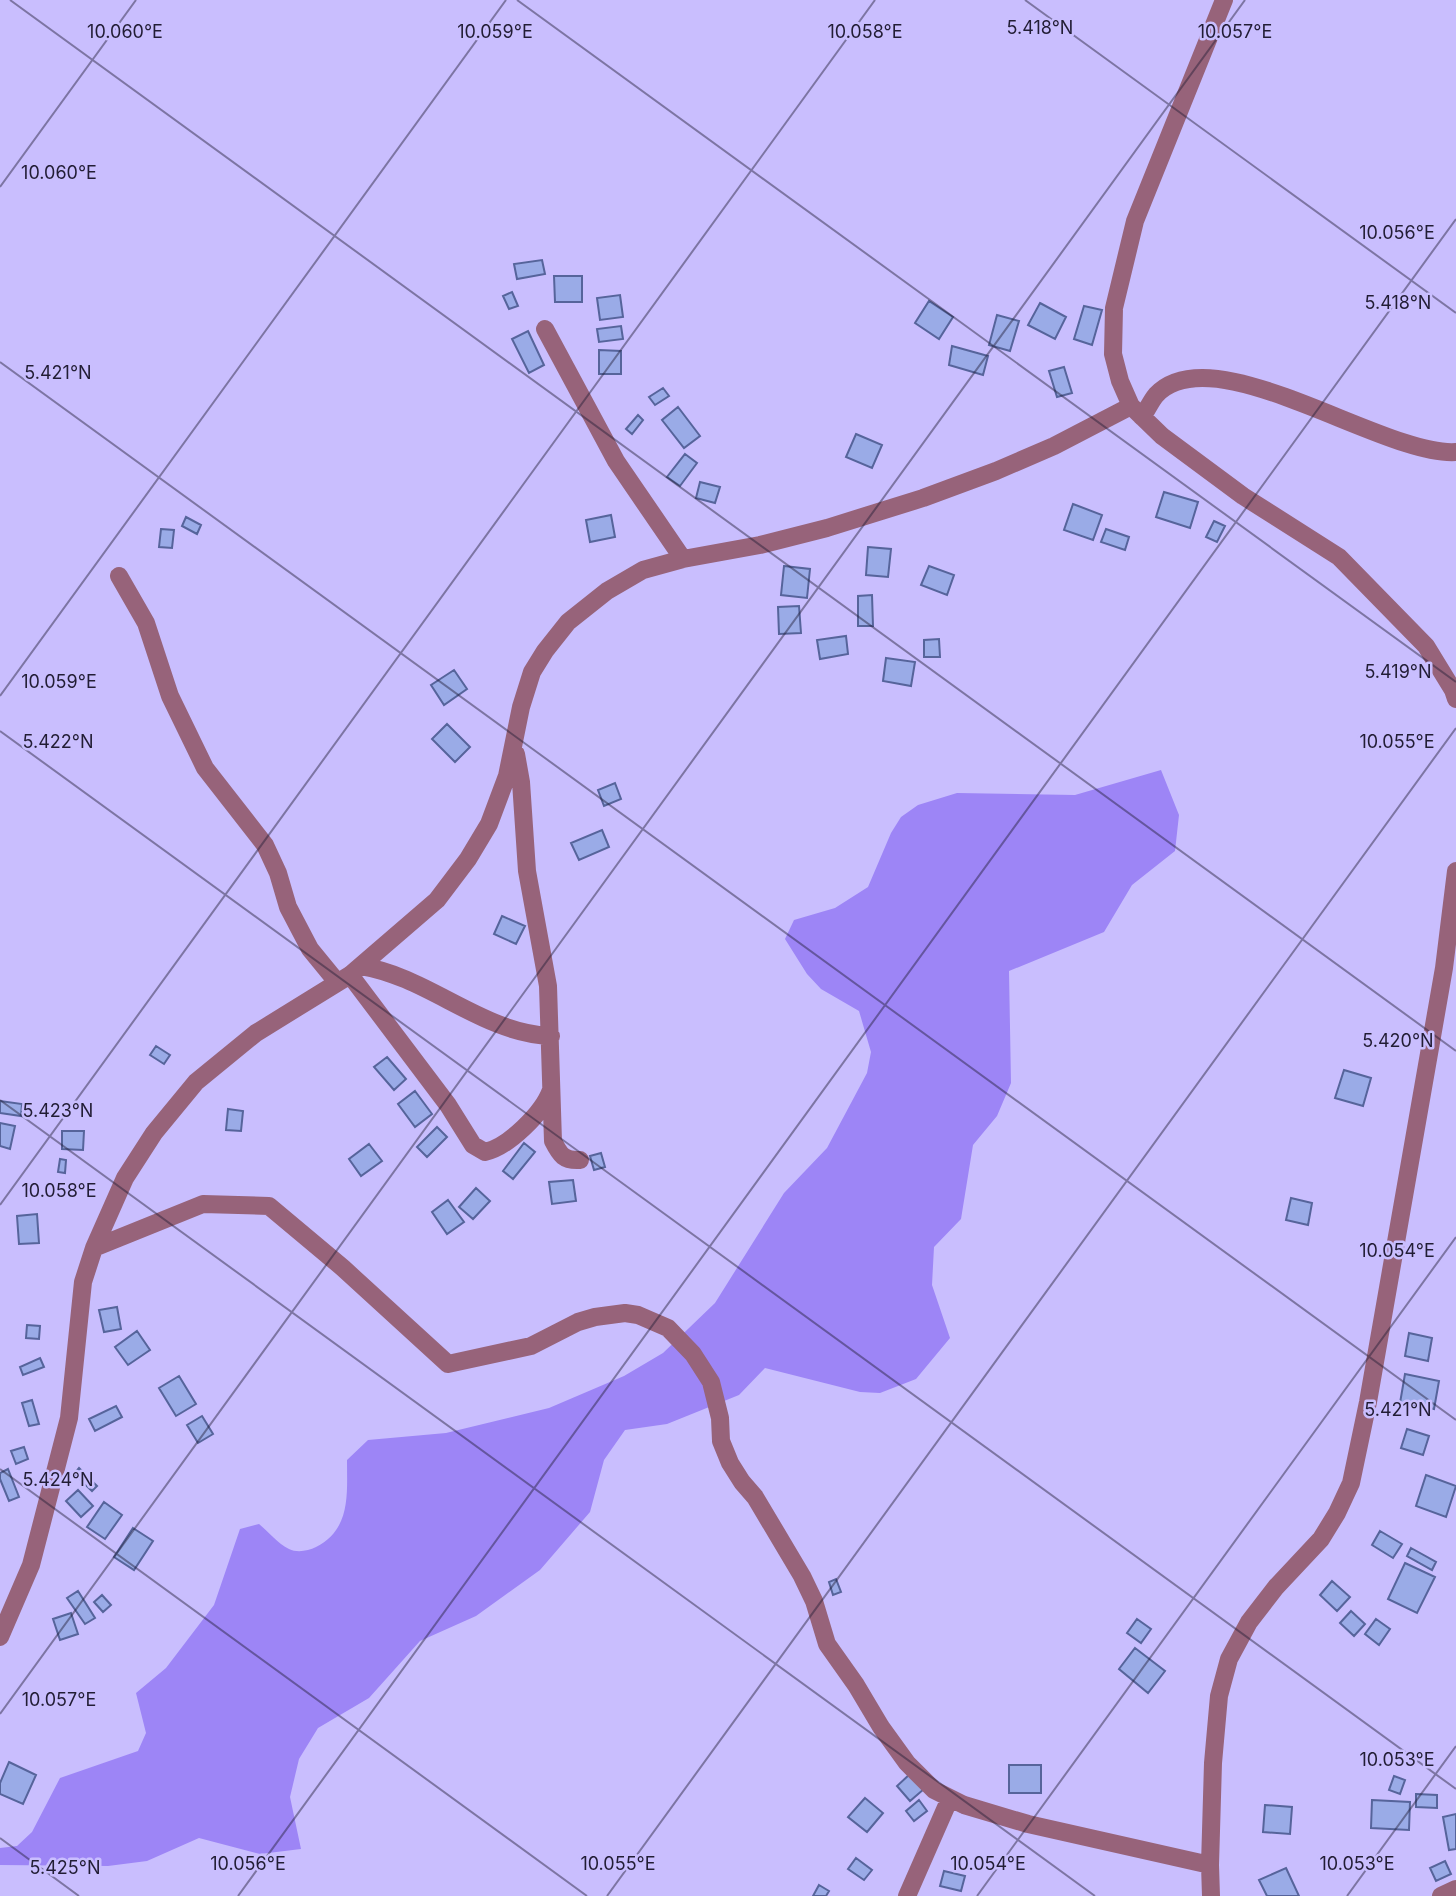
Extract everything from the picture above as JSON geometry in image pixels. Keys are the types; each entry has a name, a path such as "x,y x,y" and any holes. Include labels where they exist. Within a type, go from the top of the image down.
{"street":[{"path":"1224,0 1183,107 1135,220 1125,256 1114,308 1113,354 1120,381 1136,412 1163,436 1243,496 1339,557 1426,646 1456,699"},
{"path":"545,328 616,461 683,559"},
{"path":"0,1637 31,1565 69,1418 83,1282 94,1248 125,1178 155,1133 196,1082 256,1033 349,975 438,900 489,824 508,776 521,707 531,672 568,622 607,591 643,570 683,559 774,542 923,498 996,471 1136,412 1172,384 1191,378 1228,381 1269,390 1391,440 1438,453 1456,452"},
{"path":"119,576 146,623 170,696 205,768 265,845 278,873 288,906 310,949 349,975 448,1105 473,1145 485,1152 495,1150 521,1129 547,1101 552,1087"},
{"path":"514,747 521,782 527,871 548,986 553,1141 560,1155 569,1161 580,1160"},
{"path":"1212,1896 1210,1864 1213,1763 1219,1696 1229,1659 1249,1622 1276,1587 1321,1539 1338,1513 1351,1483 1378,1349 1435,1023 1456,871"},
{"path":"349,975 386,970 495,1024 524,1033 551,1036"},
{"path":"94,1248 203,1204 269,1206 343,1268 448,1364 531,1346 578,1322 595,1317 625,1313 638,1315 668,1328 693,1354 711,1381 720,1418 721,1441 730,1463 755,1497 802,1576 814,1601 832,1654 856,1685 907,1763 934,1790 964,1805 1028,1824 1210,1864"},
{"path":"907,1896 950,1798"},
{"path":"1441,1896 1456,1889"}],"shaded area":[{"path":"1161,770 1179,815 1175,851 1132,885 1104,932 1009,971 1011,1083 997,1116 973,1145 961,1219 934,1247 932,1285 950,1338 916,1379 880,1393 860,1392 765,1368 739,1395 667,1424 625,1430 604,1460 590,1512 540,1570 476,1616 420,1641 369,1698 318,1728 299,1759 290,1797 301,1849 260,1854 199,1838 147,1861 108,1866 0,1865 0,1848 17,1846 32,1832 60,1778 138,1751 146,1733 136,1693 166,1668 214,1605 240,1529 259,1524 289,1549 310,1550 336,1531 345,1510 347,1460 368,1440 446,1433 549,1408 624,1376 663,1353 715,1303 784,1193 827,1148 867,1073 871,1052 859,1011 821,989 807,974 785,939 794,920 835,908 868,887 891,833 901,817 918,805 957,793 1075,795"}],"building":[{"path":"542,260 545,274 517,279 514,264"},
{"path":"554,276 582,276 582,302 555,302"},
{"path":"512,292 518,306 509,309 503,296"},
{"path":"620,295 623,317 600,320 597,298"},
{"path":"929,301 953,317 939,339 915,323"},
{"path":"1040,303 1066,317 1055,339 1028,325"},
{"path":"1084,306 1102,310 1092,345 1074,339"},
{"path":"997,315 1019,321 1010,351 989,345"},
{"path":"621,326 623,339 599,342 597,329"},
{"path":"528,331 544,365 529,373 512,339"},
{"path":"952,346 988,356 983,375 949,365"},
{"path":"599,350 621,351 621,374 599,374"},
{"path":"1064,367 1072,393 1057,397 1049,371"},
{"path":"663,388 669,396 655,405 649,397"},
{"path":"678,407 700,436 684,448 662,420"},
{"path":"638,415 643,420 632,434 626,429"},
{"path":"856,434 882,445 872,468 846,457"},
{"path":"685,454 697,463 680,486 667,477"},
{"path":"700,482 720,487 715,503 696,498"},
{"path":"1164,492 1198,502 1190,528 1156,517"},
{"path":"1073,504 1102,515 1093,540 1064,530"},
{"path":"611,515 615,537 590,542 586,520"},
{"path":"186,517 201,525 197,534 182,526"},
{"path":"1214,521 1225,526 1217,542 1206,537"},
{"path":"161,529 174,530 172,548 159,547"},
{"path":"1106,529 1129,537 1125,550 1101,542"},
{"path":"868,547 891,549 888,577 866,575"},
{"path":"784,566 810,569 807,598 781,595"},
{"path":"929,566 954,575 947,595 921,585"},
{"path":"872,595 873,626 858,626 858,596"},
{"path":"799,606 801,633 779,634 778,607"},
{"path":"846,636 848,654 820,659 817,640"},
{"path":"939,639 940,657 924,657 924,640"},
{"path":"886,658 915,662 911,686 883,681"},
{"path":"454,670 467,689 444,705 431,685"},
{"path":"447,724 470,747 455,762 432,739"},
{"path":"615,783 621,799 604,806 598,790"},
{"path":"602,830 609,847 579,860 571,843"},
{"path":"502,916 525,926 516,944 494,934"},
{"path":"156,1046 170,1055 164,1064 150,1055"},
{"path":"387,1057 406,1079 394,1090 374,1067"},
{"path":"1344,1070 1371,1078 1363,1106 1335,1098"},
{"path":"415,1091 432,1114 415,1127 398,1104"},
{"path":"0,1101 22,1104 21,1116 0,1113"},
{"path":"228,1109 243,1111 241,1131 226,1130"},
{"path":"0,1123 15,1126 10,1149 0,1146"},
{"path":"437,1127 447,1137 427,1157 417,1147"},
{"path":"62,1131 84,1131 83,1150 62,1149"},
{"path":"524,1143 535,1152 513,1179 503,1171"},
{"path":"369,1144 382,1161 361,1176 349,1159"},
{"path":"601,1153 605,1167 594,1170 590,1156"},
{"path":"60,1159 66,1160 65,1173 58,1172"},
{"path":"573,1180 576,1201 552,1204 549,1182"},
{"path":"476,1188 490,1201 473,1219 459,1207"},
{"path":"1291,1198 1312,1203 1308,1225 1286,1220"},
{"path":"448,1200 464,1222 447,1234 432,1212"},
{"path":"37,1214 39,1243 19,1244 17,1216"},
{"path":"117,1307 121,1329 104,1332 99,1310"},
{"path":"27,1325 40,1326 39,1339 26,1338"},
{"path":"137,1331 150,1350 128,1365 115,1347"},
{"path":"1409,1333 1432,1338 1428,1361 1405,1356"},
{"path":"40,1358 44,1367 23,1375 20,1367"},
{"path":"1405,1374 1439,1381 1434,1409 1400,1403"},
{"path":"179,1376 196,1404 176,1416 159,1388"},
{"path":"32,1400 39,1424 29,1426 22,1403"},
{"path":"116,1406 122,1417 95,1431 89,1419"},
{"path":"202,1416 213,1434 198,1443 187,1425"},
{"path":"1407,1429 1429,1436 1423,1455 1401,1448"},
{"path":"24,1447 28,1459 16,1464 11,1451"},
{"path":"79,1468 97,1486 92,1491 74,1474"},
{"path":"8,1469 19,1497 9,1501 0,1479 0,1473"},
{"path":"1426,1475 1456,1486 1446,1517 1416,1506"},
{"path":"78,1490 93,1506 81,1517 66,1501"},
{"path":"104,1502 122,1515 105,1539 87,1527"},
{"path":"133,1528 153,1541 134,1570 114,1557"},
{"path":"1380,1531 1402,1544 1393,1558 1372,1545"},
{"path":"1411,1548 1436,1562 1432,1570 1407,1556"},
{"path":"1405,1563 1435,1577 1417,1613 1388,1599"},
{"path":"836,1579 841,1592 833,1595 829,1582"},
{"path":"1332,1581 1350,1597 1337,1611 1320,1595"},
{"path":"78,1591 95,1618 85,1624 67,1598"},
{"path":"102,1595 111,1605 103,1612 94,1602"},
{"path":"1351,1611 1365,1624 1354,1636 1340,1623"},
{"path":"71,1613 78,1634 60,1640 53,1619"},
{"path":"1137,1619 1151,1629 1141,1643 1127,1633"},
{"path":"1376,1619 1390,1629 1379,1645 1365,1634"},
{"path":"1135,1648 1165,1671 1148,1693 1119,1669"},
{"path":"9,1762 36,1775 23,1804 0,1794 0,1783"},
{"path":"1009,1765 1041,1765 1041,1793 1009,1793"},
{"path":"910,1774 924,1789 910,1801 897,1786"},
{"path":"1394,1776 1405,1780 1400,1794 1389,1790"},
{"path":"1416,1794 1437,1795 1437,1808 1416,1807"},
{"path":"865,1798 883,1813 867,1832 848,1817"},
{"path":"919,1800 927,1811 914,1821 906,1811"},
{"path":"1372,1800 1410,1802 1409,1830 1371,1828"},
{"path":"1265,1805 1292,1807 1290,1834 1263,1832"},
{"path":"1456,1814 1456,1849 1449,1850 1443,1817"},
{"path":"856,1858 872,1870 864,1880 848,1869"},
{"path":"1445,1861 1451,1874 1436,1881 1430,1868"},
{"path":"1286,1868 1299,1896 1267,1896 1259,1880"},
{"path":"944,1871 965,1876 961,1891 940,1886"},
{"path":"819,1885 829,1891 826,1896 813,1896"}]}
